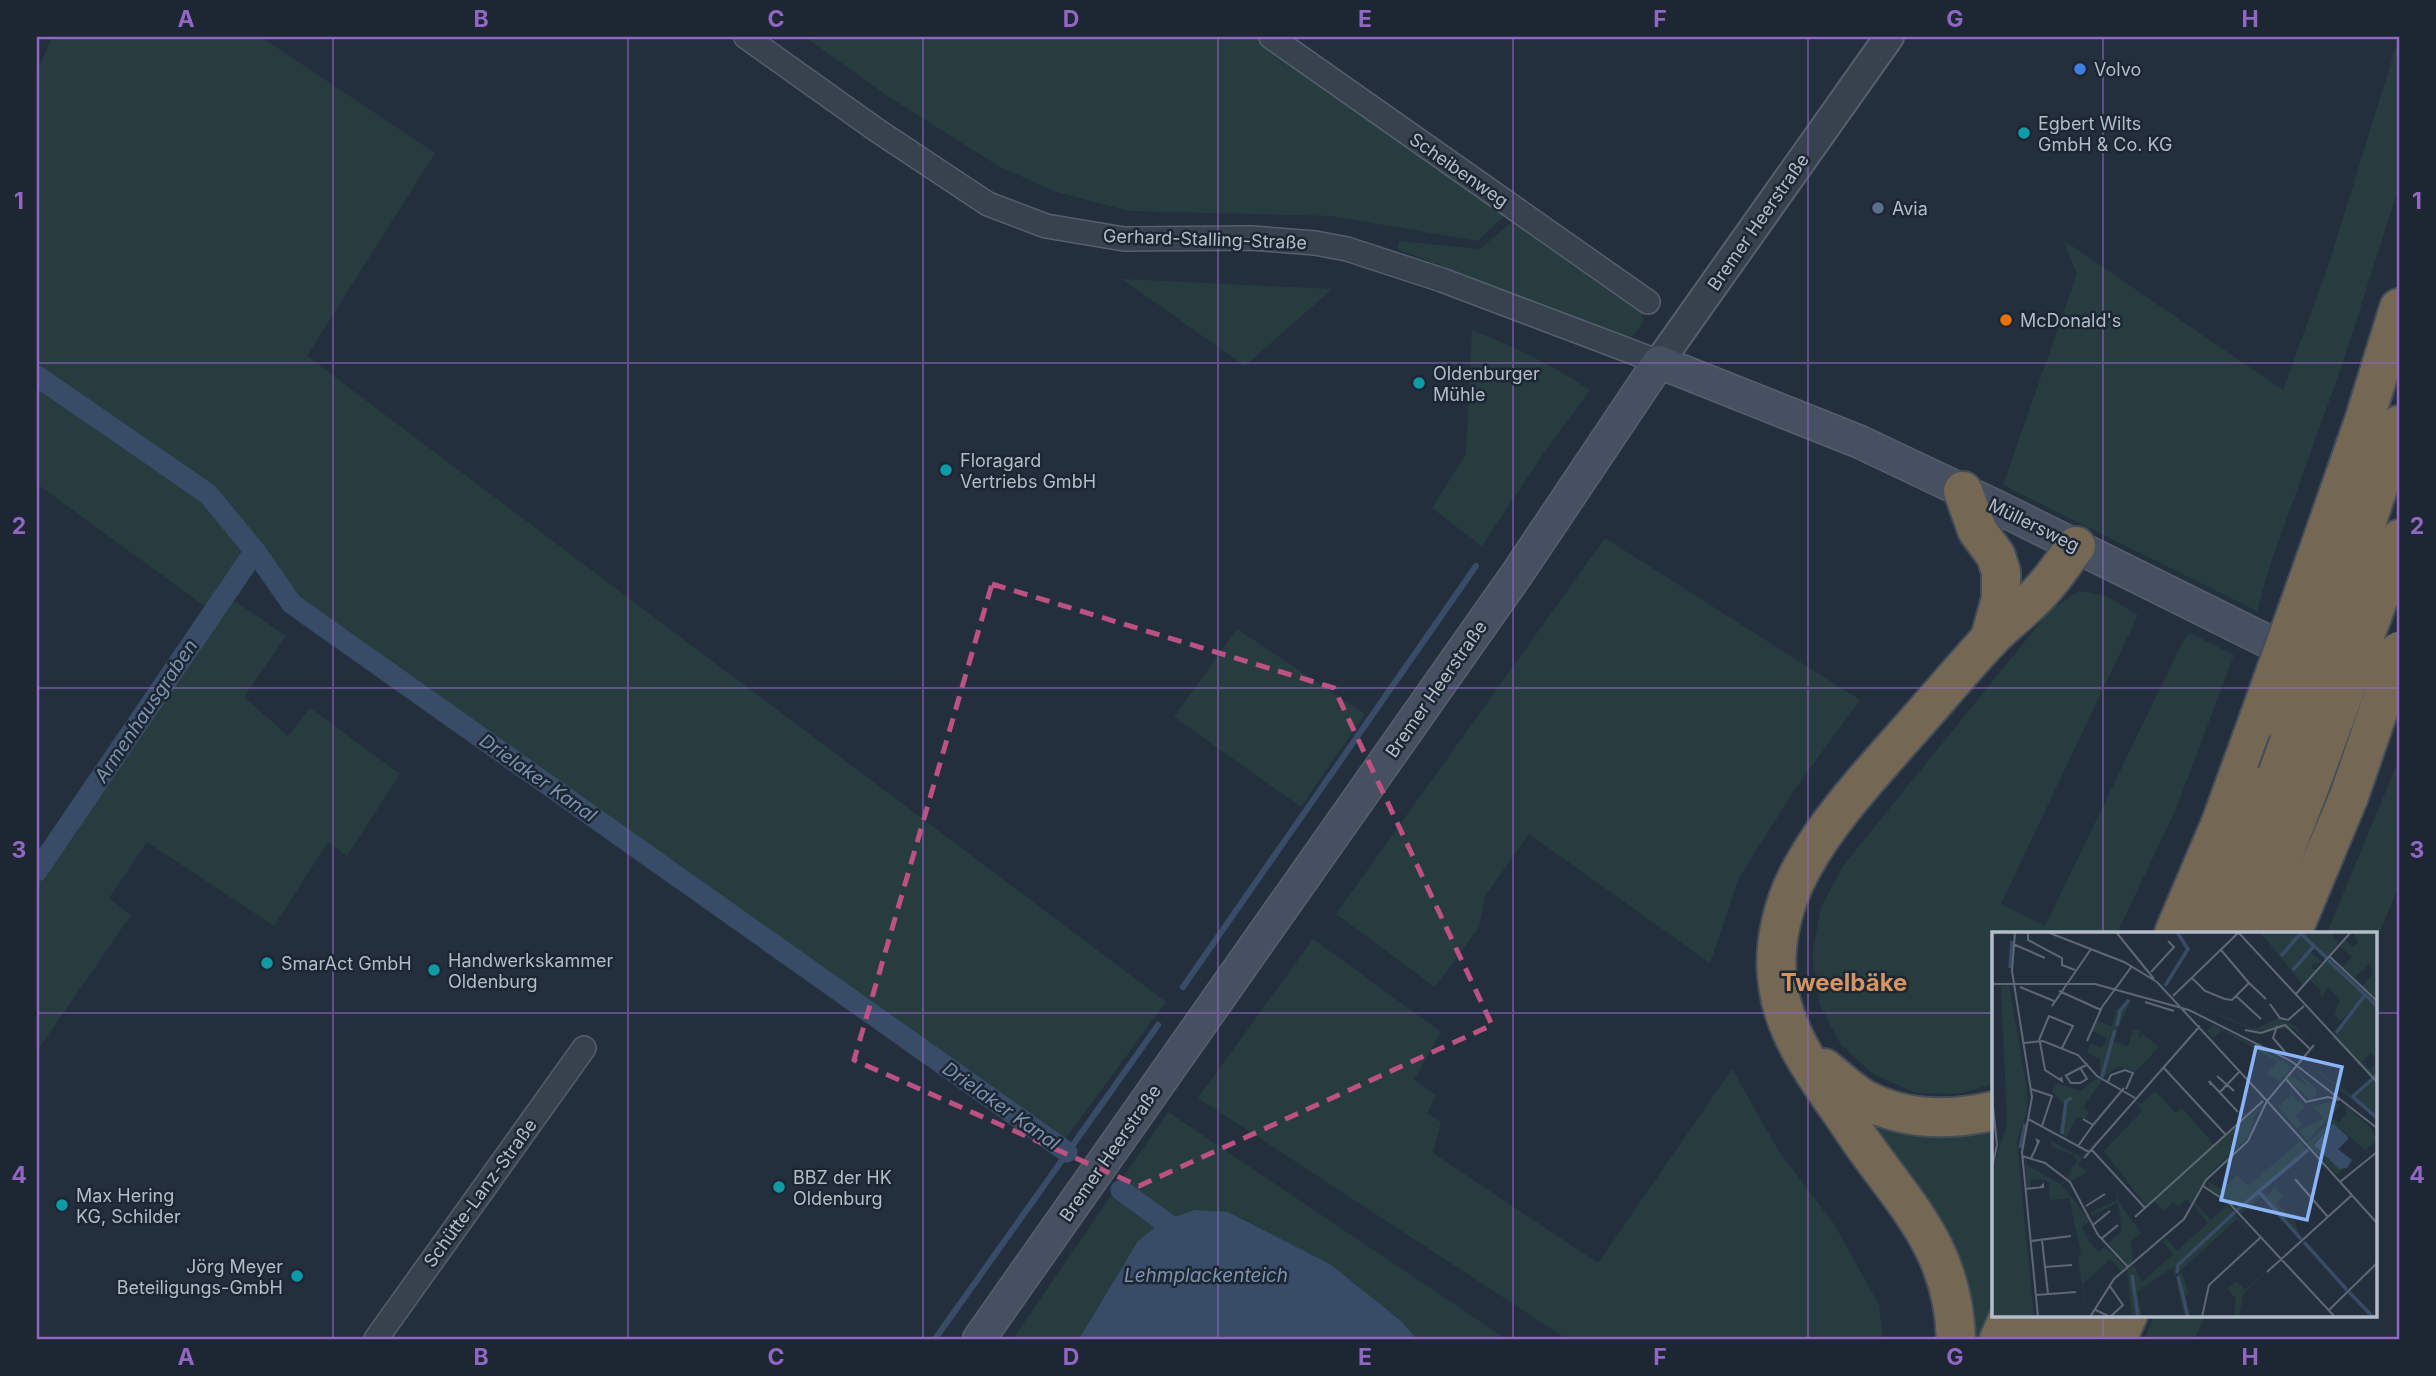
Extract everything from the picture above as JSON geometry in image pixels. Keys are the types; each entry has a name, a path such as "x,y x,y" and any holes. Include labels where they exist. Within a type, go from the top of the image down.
{"highway":[{"path":"2253,932 2277,775 2315,561 2364,421 2399,309"},
{"path":"2364,587 2399,425"},
{"path":"1964,491 1977,530 1996,556 2001,572 2001,599 1990,638"},
{"path":"2214,932 2277,775 2364,587 2399,539"},
{"path":"2001,599 2064,540"},
{"path":"1956,1339 1954,1310 1938,1254 1913,1210 1858,1138 1799,1048 1777,984 1776,949 1782,919 1802,869 1851,797 1990,638 2042,591 2064,540"},
{"path":"2292,932 2349,796 2399,651"},
{"path":"2154,932 2176,889 2220,825 2277,775"},
{"path":"2175,932 2220,825"},
{"path":"1799,1048 1863,1098 1896,1112 1926,1118 1963,1118 1992,1111"},
{"path":"1999,1339 2010,1316"},
{"path":"2037,1339 2048,1316"},
{"path":"2076,1339 2088,1316"},
{"path":"2117,1339 2128,1316"}],"main road":[{"name":"Müllersweg","path":"1659,362 1860,442 2178,595 2399,708"},
{"name":"Bremer Heerstraße","path":"979,1339 1519,571 1659,362"}],"street":[{"name":"Gerhard-Stalling-Straße","path":"746,37 878,131 988,204 1046,226 1124,239 1252,237 1347,249 1442,280 1659,362"},
{"name":"Scheibenweg","path":"1271,37 1648,302"},
{"name":"Bremer Heerstraße","path":"1659,362 1889,37"},
{"name":"Schütte-Lanz-Straße","path":"376,1339 584,1048"}],"highlighted area":[{"path":"992,584 1334,688 1492,1025 1139,1186 854,1060"}],"green space":[{"path":"52,37 261,37 435,153 307,356 1166,1002 1065,1139 299,600 209,483 37,363 37,72"},
{"path":"805,37 1265,37 1509,211 1478,241 1330,216 1128,211 1054,191 1000,167 889,97"},
{"path":"2399,37 2399,187 2342,365 2270,565 2257,611 2003,485 2077,274 2063,240 2283,390 2329,263"},
{"path":"1516,218 1639,304 1644,321 1625,346 1509,292 1397,249 1399,241 1480,249"},
{"path":"1122,279 1332,289 1245,366"},
{"path":"1472,330 1562,372 1590,390 1482,546 1432,508 1466,454"},
{"path":"37,383 205,500 248,553 210,610 37,484"},
{"path":"1605,538 1860,700 1795,789 1739,878 1710,963 1529,834 1485,896 1479,927 1435,987 1336,914"},
{"path":"2079,591 2106,596 2138,615 2001,904 2045,926 2183,641 2190,633 2234,655 2176,809 2117,932 1992,932 1992,1084 1959,1094 1916,1093 1873,1074 1841,1045 1820,1005 1812,956 1821,907 1843,866 2051,609"},
{"path":"229,597 286,636 244,697 288,736 310,708 400,774 347,856 328,842 274,926 147,842 109,898 131,915 37,1051 37,884"},
{"path":"1237,629 1365,714 1301,807 1174,717"},
{"path":"2399,759 2399,885 2376,942 2376,932 2327,932"},
{"path":"1313,939 1441,1032 1414,1080 1436,1095 1427,1113 1441,1122 1433,1153 1598,1263 1732,1069 1778,1150 1834,1224 1879,1305 1883,1339 1567,1339 1198,1098"},
{"path":"1839,1101 1992,1123 1992,1308 1979,1339 1971,1339"},
{"path":"1168,1112 1506,1339 1417,1339 1400,1320 1330,1264 1228,1212 1138,1241 1079,1339 1013,1339"},
{"path":"2155,1316 2206,1316 2194,1339 2144,1339"}],"water":[{"name":"Lehmplackenteich","path":"1195,1210 1228,1212 1330,1264 1400,1320 1417,1339 1079,1339 1138,1241 1163,1221"}],"waterway":[{"name":"Drielaker Kanal","path":"37,376 208,494 255,551 292,604 1067,1152"},
{"name":"Armenhausgraben","path":"37,871 255,551"},
{"path":"1183,987 1476,566"},
{"path":"935,1339 1158,1025"},
{"name":"Drielaker Kanal","path":"1121,1190 1184,1236"}],"place":[{"name":"Volvo","path":"2080,69"},
{"name":"Egbert Wilts GmbH & Co. KG","path":"2024,133"},
{"name":"Avia","path":"1878,208"},
{"name":"McDonald's","path":"2006,320"},
{"name":"Oldenburger Mühle","path":"1419,383"},
{"name":"Floragard Vertriebs GmbH","path":"946,470"},
{"name":"SmarAct GmbH","path":"267,963"},
{"name":"Handwerkskammer Oldenburg","path":"434,970"},
{"name":"BBZ der HK Oldenburg","path":"779,1187"},
{"name":"Max Hering KG, Schilder","path":"62,1205"},
{"name":"Jörg Meyer Beteiligungs-GmbH","path":"297,1276"}],"district":[{"name":"Tweelbäke","path":"1844,982"}]}
